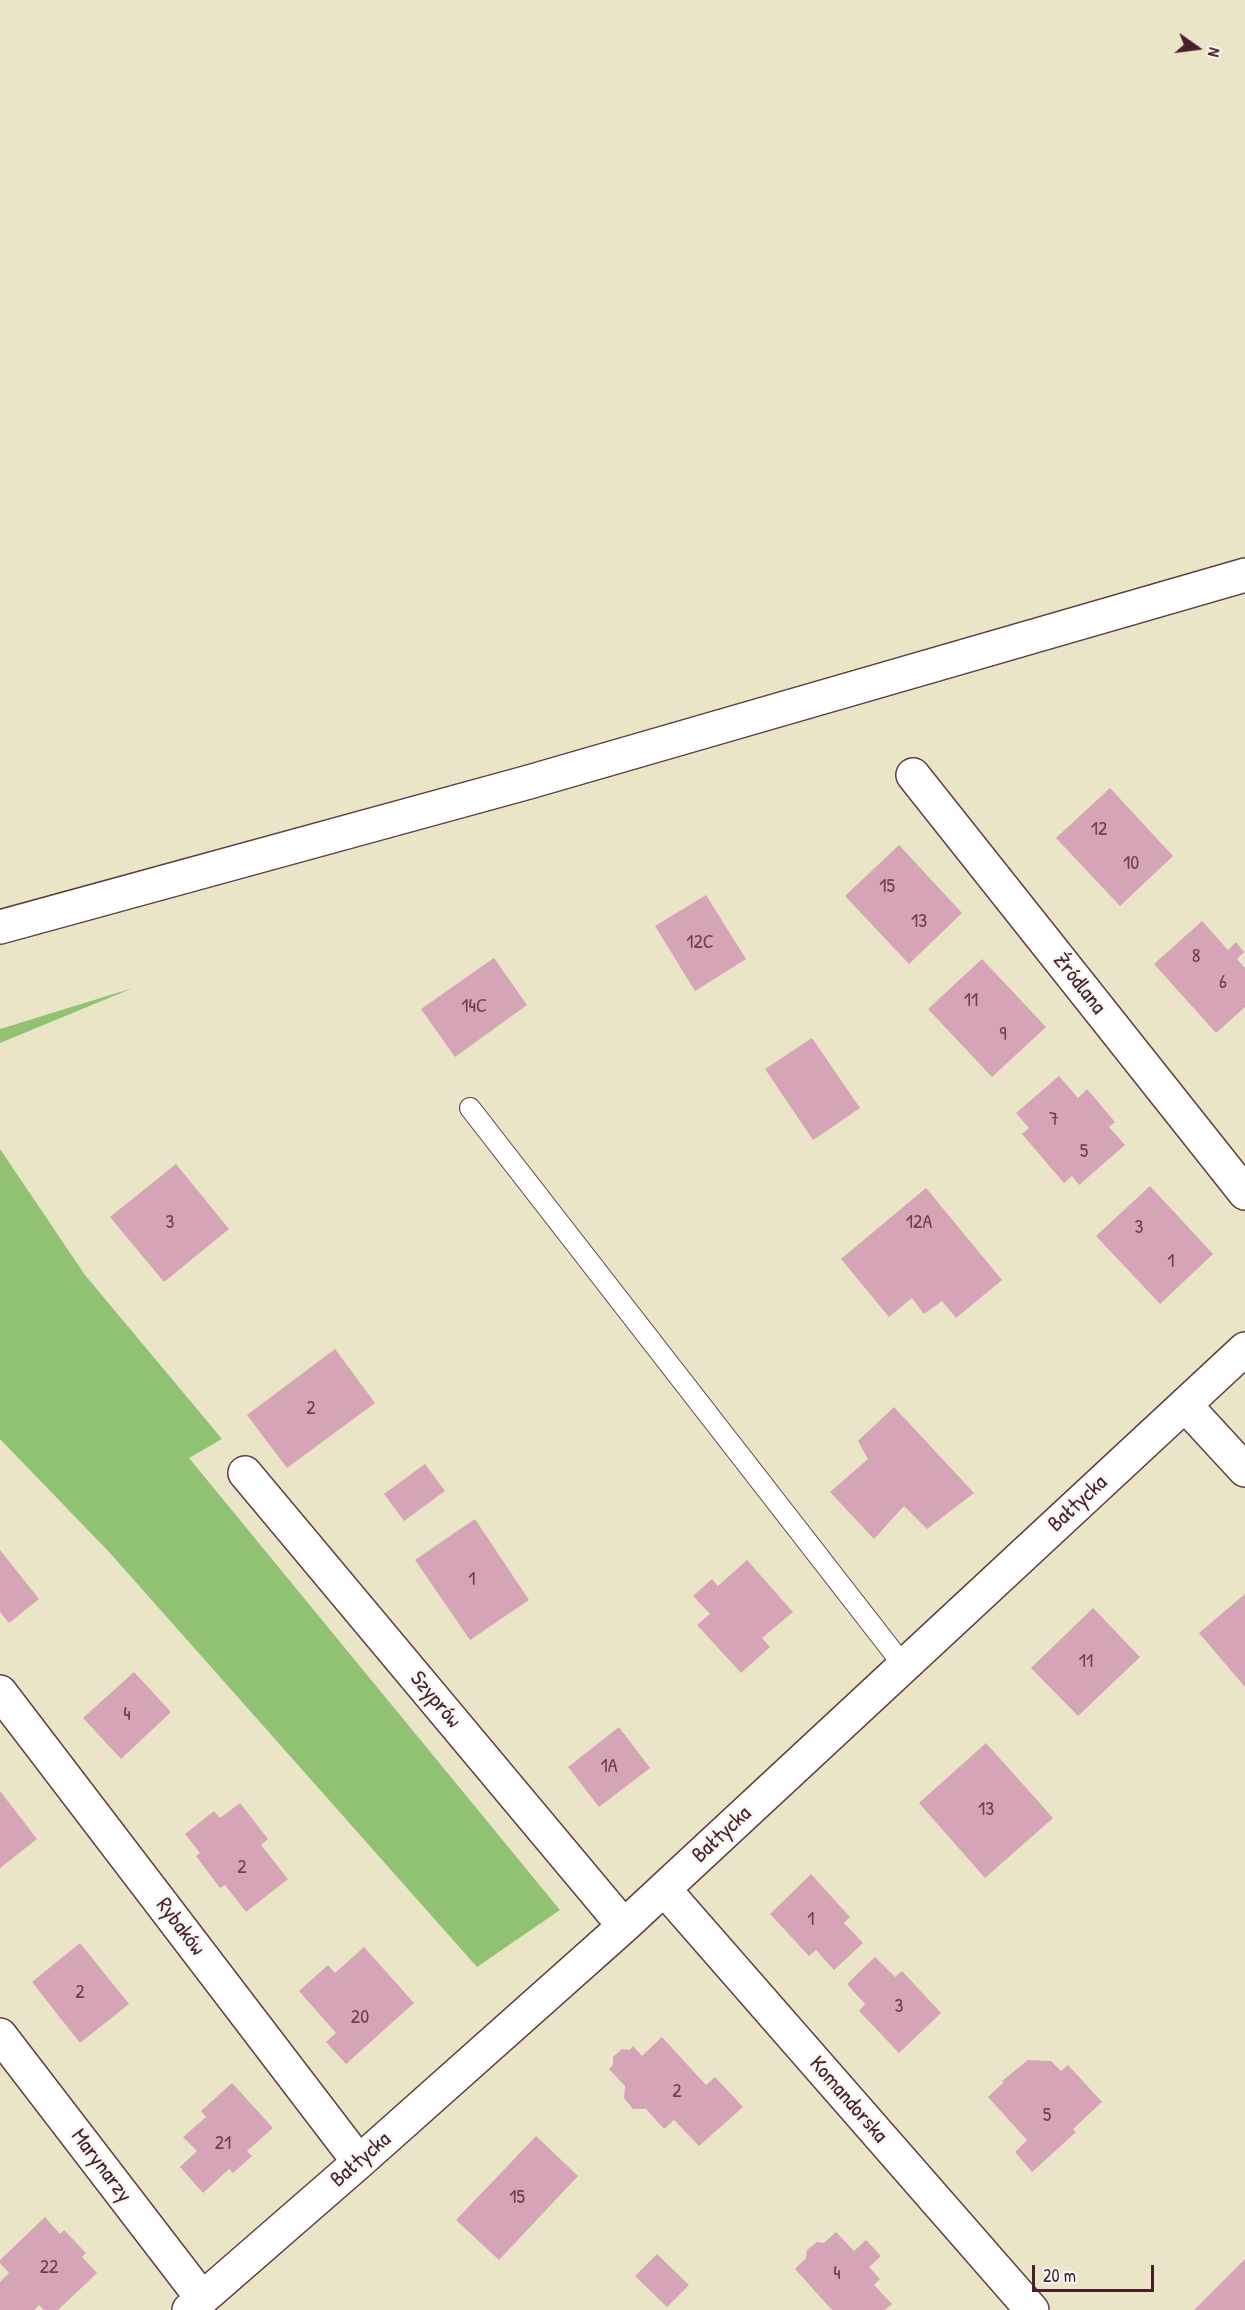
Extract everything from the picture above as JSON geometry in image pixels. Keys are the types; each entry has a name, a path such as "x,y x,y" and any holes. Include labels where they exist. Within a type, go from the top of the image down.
{"street":[{"path":"0,927 529,782 1245,575"},
{"name":"Źródlana","path":"913,775 1245,1193"},
{"name":"Bałtycka","path":"207,2302 359,2162 624,1926 1245,1349"},
{"path":"1185,1405 1245,1470"},
{"name":"Szyprów","path":"245,1473 624,1926"},
{"name":"Rybaków","path":"0,1692 359,2162"},
{"name":"Komandorska","path":"664,1889 1032,2310"},
{"name":"Marynarzy","path":"0,2035 207,2302"}],"lane":[{"path":"470,1108 904,1666"}],"green space":[{"path":"133,988 0,1043 0,1029"},
{"path":"0,1149 85,1275 222,1439 189,1458 560,1910 477,1967 110,1553 0,1439"}],"building":[{"path":"1110,788 1173,856 1120,906 1056,838"},
{"path":"899,845 962,913 909,964 845,896"},
{"path":"706,895 746,959 695,991 655,926"},
{"path":"1202,921 1228,950 1236,942 1244,952 1237,959 1245,968 1245,1007 1216,1033 1154,964"},
{"path":"494,958 527,1005 455,1057 421,1009"},
{"path":"982,959 1046,1027 992,1077 928,1009"},
{"path":"812,1038 860,1108 813,1140 765,1069"},
{"path":"1059,1076 1078,1098 1087,1089 1115,1122 1109,1127 1125,1145 1079,1185 1072,1176 1064,1183 1022,1134 1029,1128 1016,1113"},
{"path":"176,1164 229,1229 164,1282 110,1217"},
{"path":"1150,1186 1213,1254 1160,1304 1096,1236"},
{"path":"926,1188 1002,1280 956,1318 942,1301 924,1314 912,1298 889,1317 841,1259"},
{"path":"335,1349 375,1403 287,1468 247,1415"},
{"path":"894,1407 974,1493 927,1529 904,1506 874,1539 830,1492 868,1459 858,1441"},
{"path":"425,1464 445,1491 404,1521 384,1494"},
{"path":"475,1519 529,1600 470,1640 415,1560"},
{"path":"0,1550 39,1599 9,1623 0,1612"},
{"path":"747,1560 793,1612 762,1638 770,1647 741,1673 697,1625 710,1614 693,1596 712,1579 718,1586"},
{"path":"1245,1594 1245,1687 1199,1633"},
{"path":"1093,1608 1140,1657 1078,1716 1031,1668"},
{"path":"134,1672 171,1712 121,1759 83,1718"},
{"path":"619,1727 650,1768 599,1807 568,1767"},
{"path":"986,1743 1053,1818 985,1878 919,1803"},
{"path":"0,1791 37,1839 0,1868"},
{"path":"240,1803 268,1839 261,1845 288,1879 246,1912 225,1885 220,1888 196,1856 200,1853 185,1834 214,1811 220,1818"},
{"path":"811,1874 850,1917 844,1923 863,1943 834,1970 816,1950 809,1956 770,1914"},
{"path":"80,1943 129,2004 80,2043 32,1982"},
{"path":"364,1947 414,2003 346,2064 326,2042 336,2033 299,1991 328,1965 335,1973"},
{"path":"875,1957 895,1977 902,1971 941,2013 899,2053 859,2011 865,2004 847,1984"},
{"path":"662,2037 706,2085 715,2077 743,2107 699,2146 674,2120 664,2129 646,2109 633,2109 624,2098 625,2086 609,2069 613,2065 613,2057 622,2049 630,2050 633,2046 642,2056"},
{"path":"1028,2060 1051,2061 1061,2071 1068,2065 1102,2102 1073,2129 1076,2132 1032,2172 1015,2152 1027,2140 988,2097 1004,2082 1002,2081"},
{"path":"232,2083 273,2128 247,2151 252,2156 233,2173 229,2169 203,2193 180,2167 197,2151 183,2137 206,2117 201,2111"},
{"path":"536,2136 578,2176 499,2260 456,2220"},
{"path":"45,2217 60,2234 64,2230 86,2253 82,2257 97,2273 58,2310 44,2310 39,2305 34,2310 0,2310 0,2282 9,2273 0,2260"},
{"path":"836,2232 854,2251 866,2240 881,2256 869,2267 880,2279 874,2285 892,2304 885,2310 832,2310 795,2269 806,2258 807,2250 817,2242 824,2243"},
{"path":"657,2254 689,2285 667,2307 635,2276"},
{"path":"1245,2259 1245,2310 1194,2310"}]}
